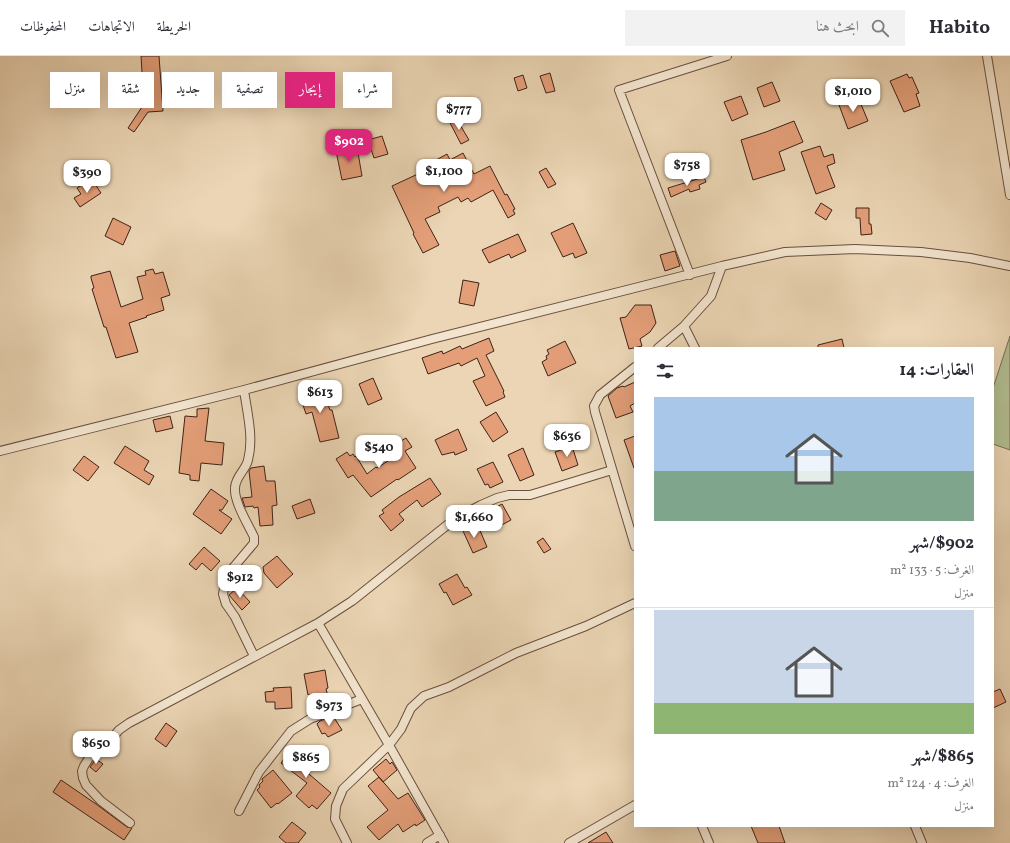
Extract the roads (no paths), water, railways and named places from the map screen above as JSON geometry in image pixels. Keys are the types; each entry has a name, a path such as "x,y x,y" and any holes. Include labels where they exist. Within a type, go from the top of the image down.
{"street":[{"path":"690,275 619,90 727,56"},
{"path":"987,56 1010,195"},
{"path":"0,451 244,390 432,339 722,266 785,252 855,249 921,252 970,258 1010,266"},
{"path":"659,347 684,326 711,296 722,266"},
{"path":"684,326 694,347"},
{"path":"634,368 600,395 594,406 634,543"},
{"path":"244,390 250,430 249,455 247,465 237,479 235,496 254,537 254,543 229,574 224,585 223,594 226,604 235,617 254,656"},
{"path":"130,823 101,801 86,785 82,771 89,758 129,723 318,623 352,601 456,518 481,504 509,495 530,495 612,470"},
{"path":"347,843 335,819 336,806 343,789 389,745 401,729 410,708 424,696 449,686 516,653 586,626 634,604"},
{"path":"318,623 444,843"},
{"path":"239,811 259,772 291,731 310,719 362,699"},
{"path":"569,843 634,806"},
{"path":"702,827 709,843"},
{"path":"915,827 922,843"},
{"path":"427,843 440,835"}]}
